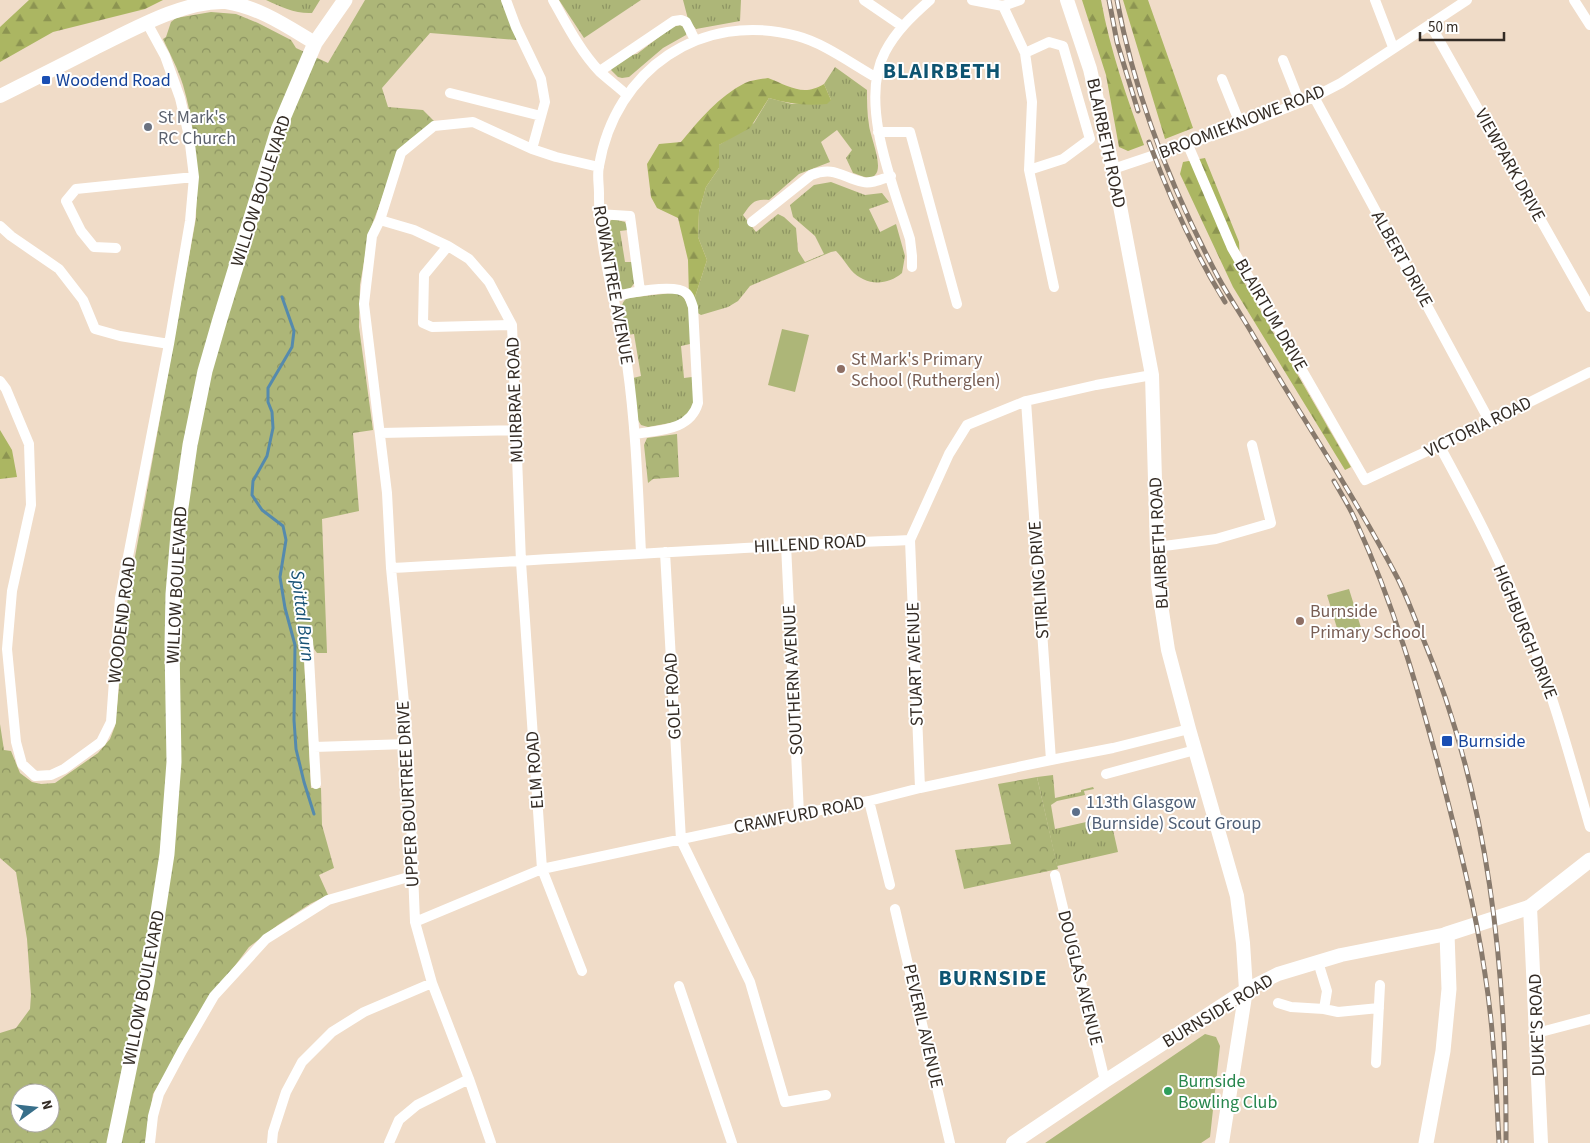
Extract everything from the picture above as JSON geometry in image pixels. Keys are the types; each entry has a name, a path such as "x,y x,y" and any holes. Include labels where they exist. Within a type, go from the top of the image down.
{"main road":[{"name":"WILLOW BOULEVARD","path":"114,1143 147,983 167,854 174,762 173,594 179,521 190,445 205,371 278,130 316,44 345,0"},
{"name":"BLAIRBETH ROAD","path":"1068,0 1090,69 1113,169 1152,375 1158,585 1168,650 1237,896 1246,990 1222,1143"},
{"path":"0,96 147,23 186,6 203,2 225,2 245,7 278,21 316,44"},
{"path":"1426,1143 1443,1051 1449,989 1448,934 1530,908 1590,860"},
{"name":"DUKE'S ROAD","path":"1530,908 1541,1143"},
{"name":"BURNSIDE ROAD","path":"1017,1142 1105,1081 1246,990 1278,974 1341,955 1448,934"}],"street":[{"path":"506,0 516,27 541,80 545,102 532,149"},
{"path":"553,0 570,32 600,71 626,95"},
{"path":"864,0 902,26"},
{"path":"912,267 910,239 878,132 877,78 884,54 902,26 930,0"},
{"path":"972,0 1003,6 1020,0"},
{"path":"1375,0 1393,47"},
{"name":"BROOMIEKNOWE ROAD","path":"1113,169 1188,145 1314,97 1341,83 1467,0"},
{"path":"1574,0 1590,25"},
{"path":"1003,6 1025,52 1032,102 1029,170 1054,287"},
{"path":"600,71 674,21 681,20 686,22 695,40"},
{"name":"WOODEND ROAD","path":"0,382 6,389 29,444 31,505 12,591 8,649 16,742 22,764 35,776 51,775 64,769 101,742 111,722 120,598 169,344 190,221 194,177 180,98 165,56 147,23"},
{"name":"VIEWPARK DRIVE","path":"1430,24 1590,306"},
{"name":"ROWANTREE AVENUE","path":"641,553 635,434 627,364 598,214 599,167 608,132 626,95 643,75 656,64 695,40 724,33 750,30 774,31 798,36 819,45 877,78"},
{"path":"1025,52 1049,42 1063,46 1090,139 1063,159 1029,170"},
{"path":"1283,60 1300,103"},
{"path":"1222,79 1241,126"},
{"path":"450,93 541,116"},
{"name":"ALBERT DRIVE","path":"1314,97 1490,422"},
{"name":"UPPER BOURTREE DRIVE","path":"490,1143 469,1079 432,984 415,922 408,744 390,568 387,493 364,304 372,236 380,220 401,153 434,126 473,122 532,149 599,167"},
{"path":"878,132 910,132 957,304"},
{"name":"BLAIRTUM DRIVE","path":"1188,145 1232,248 1365,480"},
{"path":"752,222 818,172 833,171 864,182 891,176"},
{"path":"116,248 94,247 81,231 66,201 76,189 194,177"},
{"path":"598,214 630,216 640,291"},
{"name":"MUIRBRAE ROAD","path":"380,220 414,230 448,246 469,259 489,282 512,325 521,562"},
{"path":"0,226 11,236 59,269 82,300 95,329 120,336 169,344"},
{"path":"448,246 424,275 423,322 432,327 512,325"},
{"path":"614,297 640,291 675,289 681,290 689,297 693,307 698,404 691,417 681,425 635,434"},
{"name":"VICTORIA ROAD","path":"1365,480 1490,422 1590,372"},
{"path":"910,540 949,454 968,425 1026,401 1096,385 1152,375"},
{"name":"STIRLING DRIVE","path":"1026,401 1051,760"},
{"path":"380,433 516,430"},
{"path":"1157,547 1216,539 1271,523 1252,445"},
{"name":"HIGHBURGH DRIVE","path":"1439,445 1475,511 1524,618 1564,736 1590,827"},
{"name":"HILLEND ROAD","path":"390,568 521,562 786,545 910,540"},
{"name":"STUART AVENUE","path":"910,540 920,788"},
{"name":"SOUTHERN AVENUE","path":"786,545 799,814"},
{"name":"GOLF ROAD","path":"664,552 680,840"},
{"name":"ELM ROAD","path":"521,562 542,869 582,971"},
{"path":"308,640 311,722 316,784"},
{"name":"CRAWFURD ROAD","path":"415,922 542,869 799,814 869,801 920,788 1113,748 1189,729"},
{"path":"314,747 408,744"},
{"path":"1106,774 1195,750"},
{"path":"869,801 890,885"},
{"path":"680,840 750,982 785,1102 826,1095"},
{"name":"DOUGLAS AVENUE","path":"1055,874 1105,1081"},
{"path":"150,1143 153,1116 159,1094 182,1051 214,996 266,939 328,900 412,876"},
{"name":"PEVERIL AVENUE","path":"895,909 950,1143"},
{"path":"1318,962 1327,991 1324,1009"},
{"path":"272,1143 273,1132 286,1092 302,1062 332,1032 364,1012 432,984"},
{"path":"1376,1063 1380,985"},
{"path":"679,986 732,1143"},
{"path":"1278,1003 1291,1007 1324,1009 1338,1012 1379,1008"},
{"path":"1537,1033 1590,1019"},
{"path":"389,1143 399,1120 417,1105 469,1079"}],"green space":[{"path":"29,0 163,0 145,9 53,32 0,62 0,27"},
{"path":"266,0 320,0 312,13 306,13"},
{"path":"365,0 502,0 517,40 430,33 382,88 388,107 423,110 435,122 409,140 389,179 369,233 360,285 359,327 373,430 353,433 359,511 322,519 327,653 317,653 312,640 303,639 311,788 321,788 322,825 334,868 319,875 328,895 310,904 278,925 249,947 210,999 153,1094 145,1143 0,1143 0,1033 16,1028 30,1009 31,995 27,939 16,872 0,858 0,724 4,750 11,751 20,773 32,782 41,784 55,783 98,753 110,739 115,726 128,596 196,218 196,167 191,118 181,79 163,39 166,37 171,22 176,18 211,12 236,14 258,23 291,40 296,48 328,63"},
{"path":"559,0 641,0 584,38"},
{"path":"683,0 741,0 740,21 696,29 688,19"},
{"path":"1082,0 1101,0 1114,55 1144,145 1128,151 1119,147 1106,75"},
{"path":"1123,0 1148,0 1193,128 1165,139"},
{"path":"680,25 685,29 686,35 663,48 629,77 618,77 611,70 612,67 631,55 637,54 672,27"},
{"path":"835,67 867,90 868,121 878,165 875,175 868,178 853,173 846,158 852,150 837,130 821,142 830,162 799,174 769,200 759,200 753,203 743,215 756,232 778,214 784,217 796,228 798,251 805,262 824,254 815,236 793,217 790,205 814,185 831,182 865,195 882,193 889,202 869,209 880,232 896,224 905,256 902,273 883,282 869,281 851,270 836,251 831,252 750,286 738,301 728,307 701,315 696,312 694,300 707,260 698,237 699,212 706,187 719,168 719,145 754,123 769,98 792,104 831,100 824,84"},
{"path":"768,78 789,87 803,90 816,88 824,84 831,100 827,104 805,105 769,98 750,128 719,145 719,168 706,187 699,212 698,237 707,260 694,300 689,297 688,260 678,218 657,208 651,197 647,164 659,144 681,142 702,117 726,95 745,83"},
{"path":"1205,158 1239,242 1241,277 1351,467 1345,470 1233,287 1180,174 1183,162"},
{"path":"613,219 625,222 628,230 620,231 625,262 632,262 635,282 630,289 624,290 616,285 605,230 607,223"},
{"path":"672,293 679,295 688,305 690,344 681,346 684,378 692,377 694,406 681,421 648,427 641,425 638,420 633,378 641,376 634,334 627,335 622,315 622,306 627,298"},
{"path":"782,329 809,335 795,392 768,385"},
{"path":"0,430 12,450 17,477 0,479"},
{"path":"677,434 679,477 653,479 648,483 644,445 647,438"},
{"path":"1349,589 1362,631 1340,638 1327,595"},
{"path":"1053,775 1055,798 1093,787 1094,789 1084,791 1085,795 1057,801 1051,805 1055,829 1104,818 1105,823 1111,821 1118,852 1057,866 1037,777"},
{"path":"1037,777 1058,869 964,889 955,850 1011,844 998,784"},
{"name":"Burnside Bowling Club","path":"1205,1034 1216,1037 1220,1046 1210,1137 1201,1143 1045,1143"}],"waterway":[{"name":"Spittal Burn","path":"282,297 294,331 292,347 268,388 268,402 272,412 273,428 267,456 253,481 252,495 262,510 283,526 286,540 280,577 285,608 295,645 294,720 296,749 314,814"}],"railway":[{"path":"1109,0 1117,42 1138,111"},
{"path":"1117,0 1134,72 1145,107 1185,211 1222,284 1345,486 1398,579 1445,696 1464,758 1490,885 1498,949 1503,1014 1506,1143"},
{"path":"1149,142 1183,223 1203,264 1225,302"},
{"path":"1334,481 1355,518 1394,616 1423,711 1454,824 1481,949 1491,1016 1499,1143"}],"place":[{"name":"Woodend Road","path":"46,80"},
{"name":"St Mark's RC Church","path":"148,127"},
{"name":"St Mark's Primary School (Rutherglen)","path":"841,369"},
{"name":"Burnside Primary School","path":"1300,621"},
{"name":"Burnside","path":"1447,741"},
{"name":"113th Glasgow (Burnside) Scout Group","path":"1076,812"},
{"name":"Burnside Bowling Club","path":"1168,1091"}],"district":[{"name":"BLAIRBETH","path":"942,71"},
{"name":"BURNSIDE","path":"993,978"}]}
